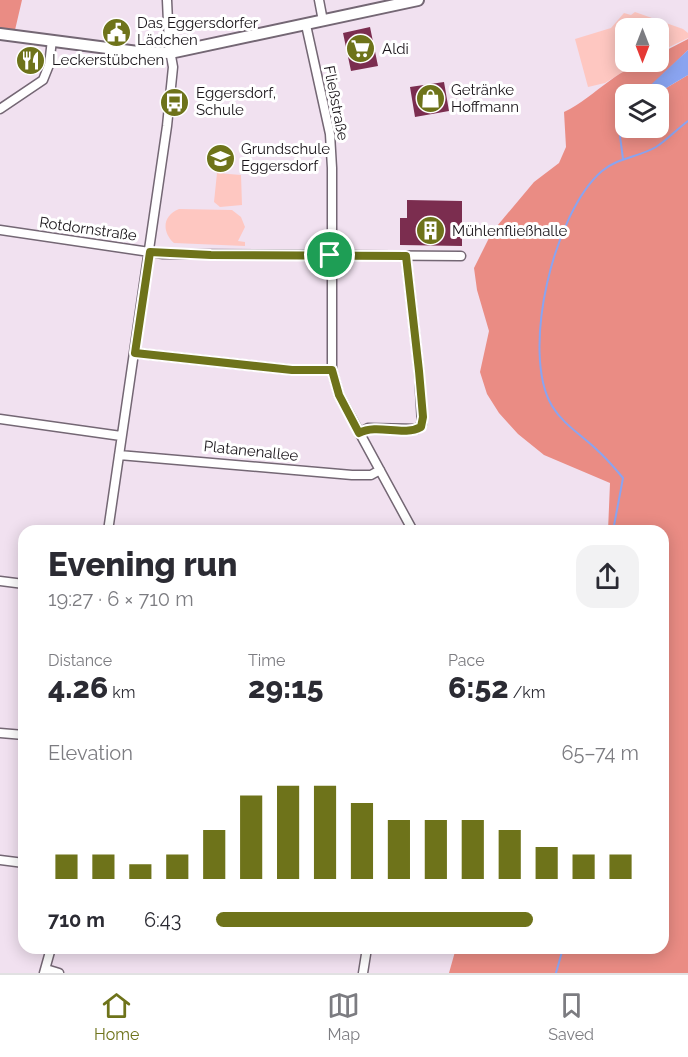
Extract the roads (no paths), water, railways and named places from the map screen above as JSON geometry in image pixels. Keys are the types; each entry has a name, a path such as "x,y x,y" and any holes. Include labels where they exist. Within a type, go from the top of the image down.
{"street":[{"path":"109,525 150,252 172,79 167,0"},
{"path":"319,0 323,21"},
{"path":"0,34 138,52 170,53 418,0"},
{"name":"Fließstraße","path":"306,25 330,134 332,370 339,395 410,525"},
{"path":"0,109 44,80 49,65 52,40"},
{"name":"Rotdornstraße","path":"0,230 150,252 201,255 461,256"},
{"path":"359,433 368,428 417,429 422,424 419,371 406,256"},
{"path":"135,353 292,370 332,370"},
{"path":"0,419 122,436"},
{"name":"Platanenallee","path":"119,454 352,475 372,475 380,470"},
{"path":"0,581 18,583"},
{"path":"0,733 18,734"},
{"path":"0,860 18,862"},
{"path":"49,954 45,971 59,973"},
{"path":"363,973 366,954"}],"water":[{"path":"688,50 688,75 669,86 669,84 652,84 664,72 669,72 669,68"}],"waterway":[{"path":"614,525 623,478 602,455 566,424 552,406 543,382 540,352 541,319 547,284 569,217 585,191 602,171 621,160 656,147 688,121"},
{"path":"620,138 623,159"},
{"path":"556,973 561,954"}],"place":[{"name":"Das Eggersdorfer Lädchen","path":"116,32"},
{"name":"Aldi","path":"361,49"},
{"name":"Leckerstübchen","path":"31,60"},
{"name":"Getränke Hoffmann","path":"430,99"},
{"name":"Eggersdorf, Schule","path":"175,102"},
{"name":"Grundschule Eggersdorf","path":"220,158"},
{"name":"Mühlenfließhalle","path":"431,231"}]}
